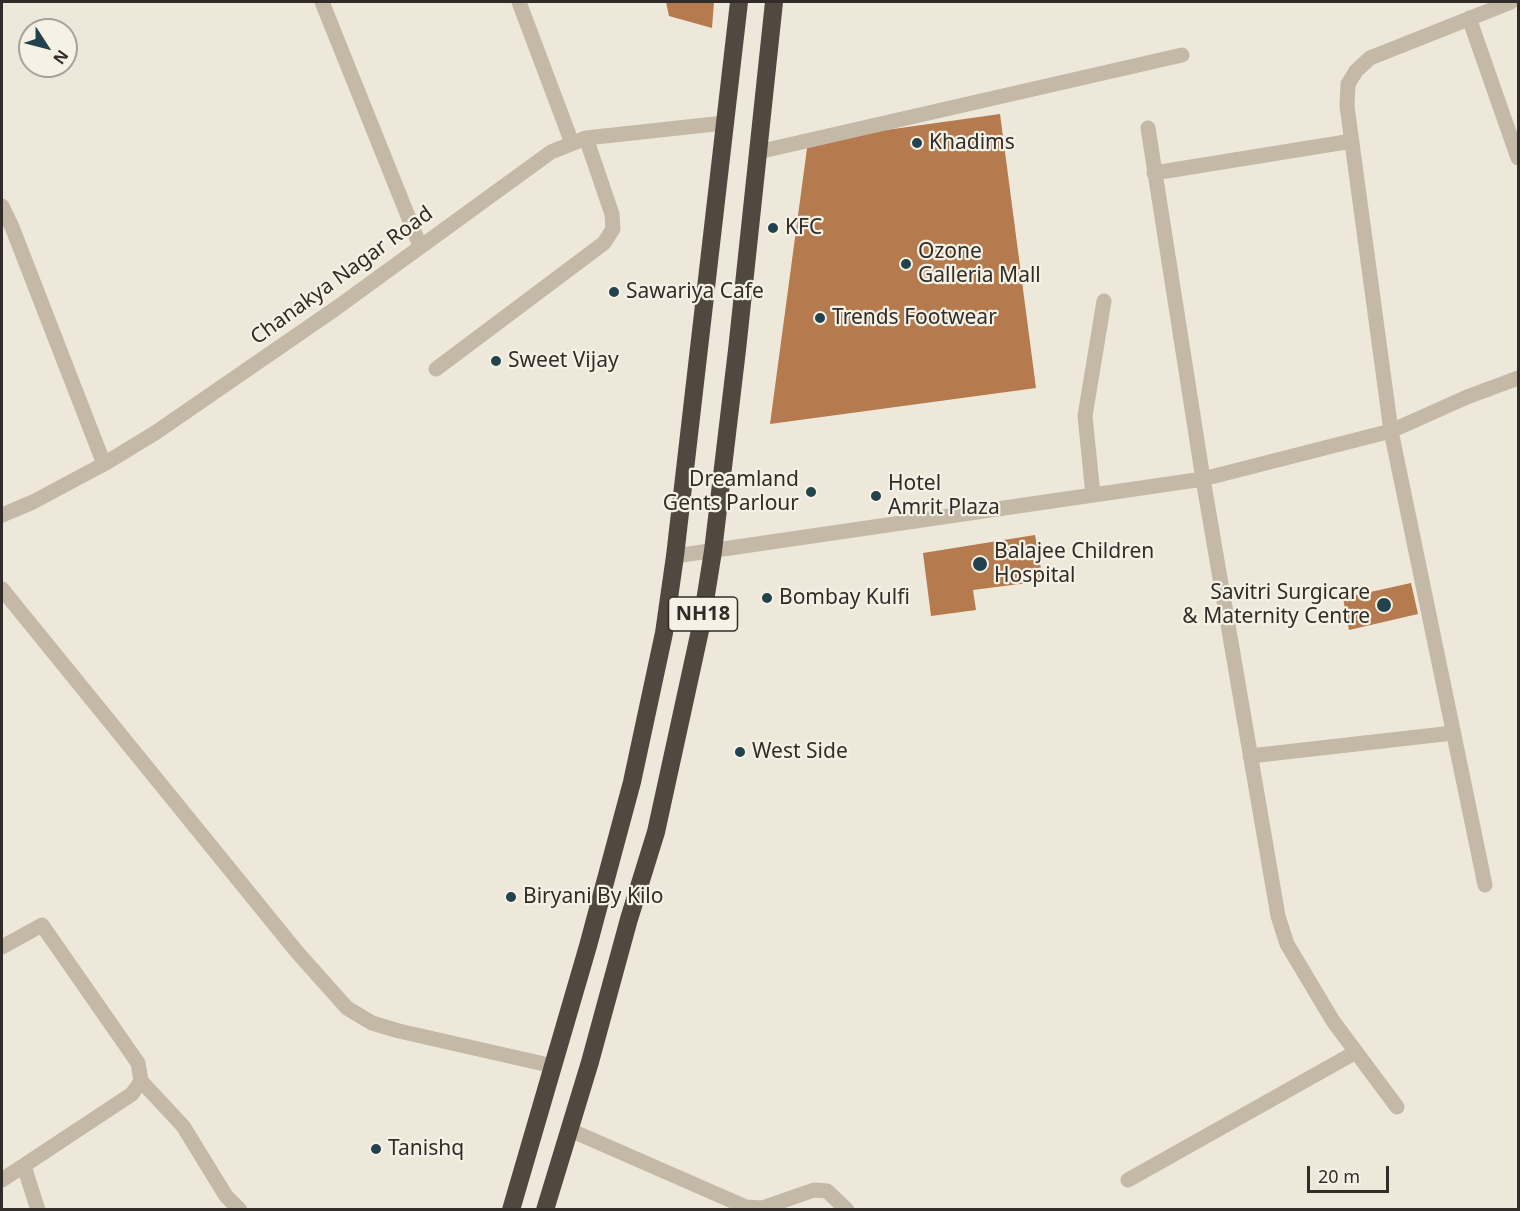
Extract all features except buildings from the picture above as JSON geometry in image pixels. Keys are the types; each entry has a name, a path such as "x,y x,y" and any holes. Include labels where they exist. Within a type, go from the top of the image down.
{"highway":[{"name":"NH18","path":"511,1209 632,782 664,633 675,556 739,2"},
{"name":"NH18","path":"545,1209 656,832 690,679 713,551 774,2"}],"street":[{"path":"322,2 420,246"},
{"path":"436,369 603,243 613,229 612,214 519,2"},
{"path":"1485,885 1391,431 1347,106 1348,84 1356,70 1370,58 1511,2"},
{"path":"1469,18 1518,158"},
{"path":"758,152 1182,55"},
{"name":"Chanakya Nagar Road","path":"2,516 104,464 155,434 335,309 551,152 579,141 724,123"},
{"path":"1148,128 1203,479 1278,916 1287,944 1333,1021 1397,1107"},
{"path":"1154,173 1352,141"},
{"path":"2,206 104,464"},
{"path":"1093,495 1085,416 1104,301"},
{"path":"675,556 1203,479 1391,431 1467,397 1518,378"},
{"path":"2,590 297,952 347,1008 372,1023 399,1031 553,1066"},
{"path":"1250,756 1454,733"},
{"path":"2,947 42,925 138,1063 141,1081 183,1126 226,1196 240,1209"},
{"path":"1128,1180 1356,1052"},
{"path":"2,1180 132,1094 141,1081"},
{"path":"570,1130 746,1207 762,1208 814,1190 827,1191 847,1209"},
{"path":"24,1166 38,1209"}],"place":[{"name":"Khadims","path":"917,143"},
{"name":"KFC","path":"773,228"},
{"name":"Ozone Galleria Mall","path":"906,264"},
{"name":"Sawariya Cafe","path":"614,292"},
{"name":"Trends Footwear","path":"820,318"},
{"name":"Sweet Vijay","path":"496,361"},
{"name":"Dreamland Gents Parlour","path":"811,492"},
{"name":"Hotel Amrit Plaza","path":"876,496"},
{"name":"Balajee Children Hospital","path":"980,564"},
{"name":"Bombay Kulfi","path":"767,598"},
{"name":"Savitri Surgicare & Maternity Centre","path":"1384,605"},
{"name":"West Side","path":"740,752"},
{"name":"Biryani By Kilo","path":"511,897"},
{"name":"Tanishq","path":"376,1149"}]}
